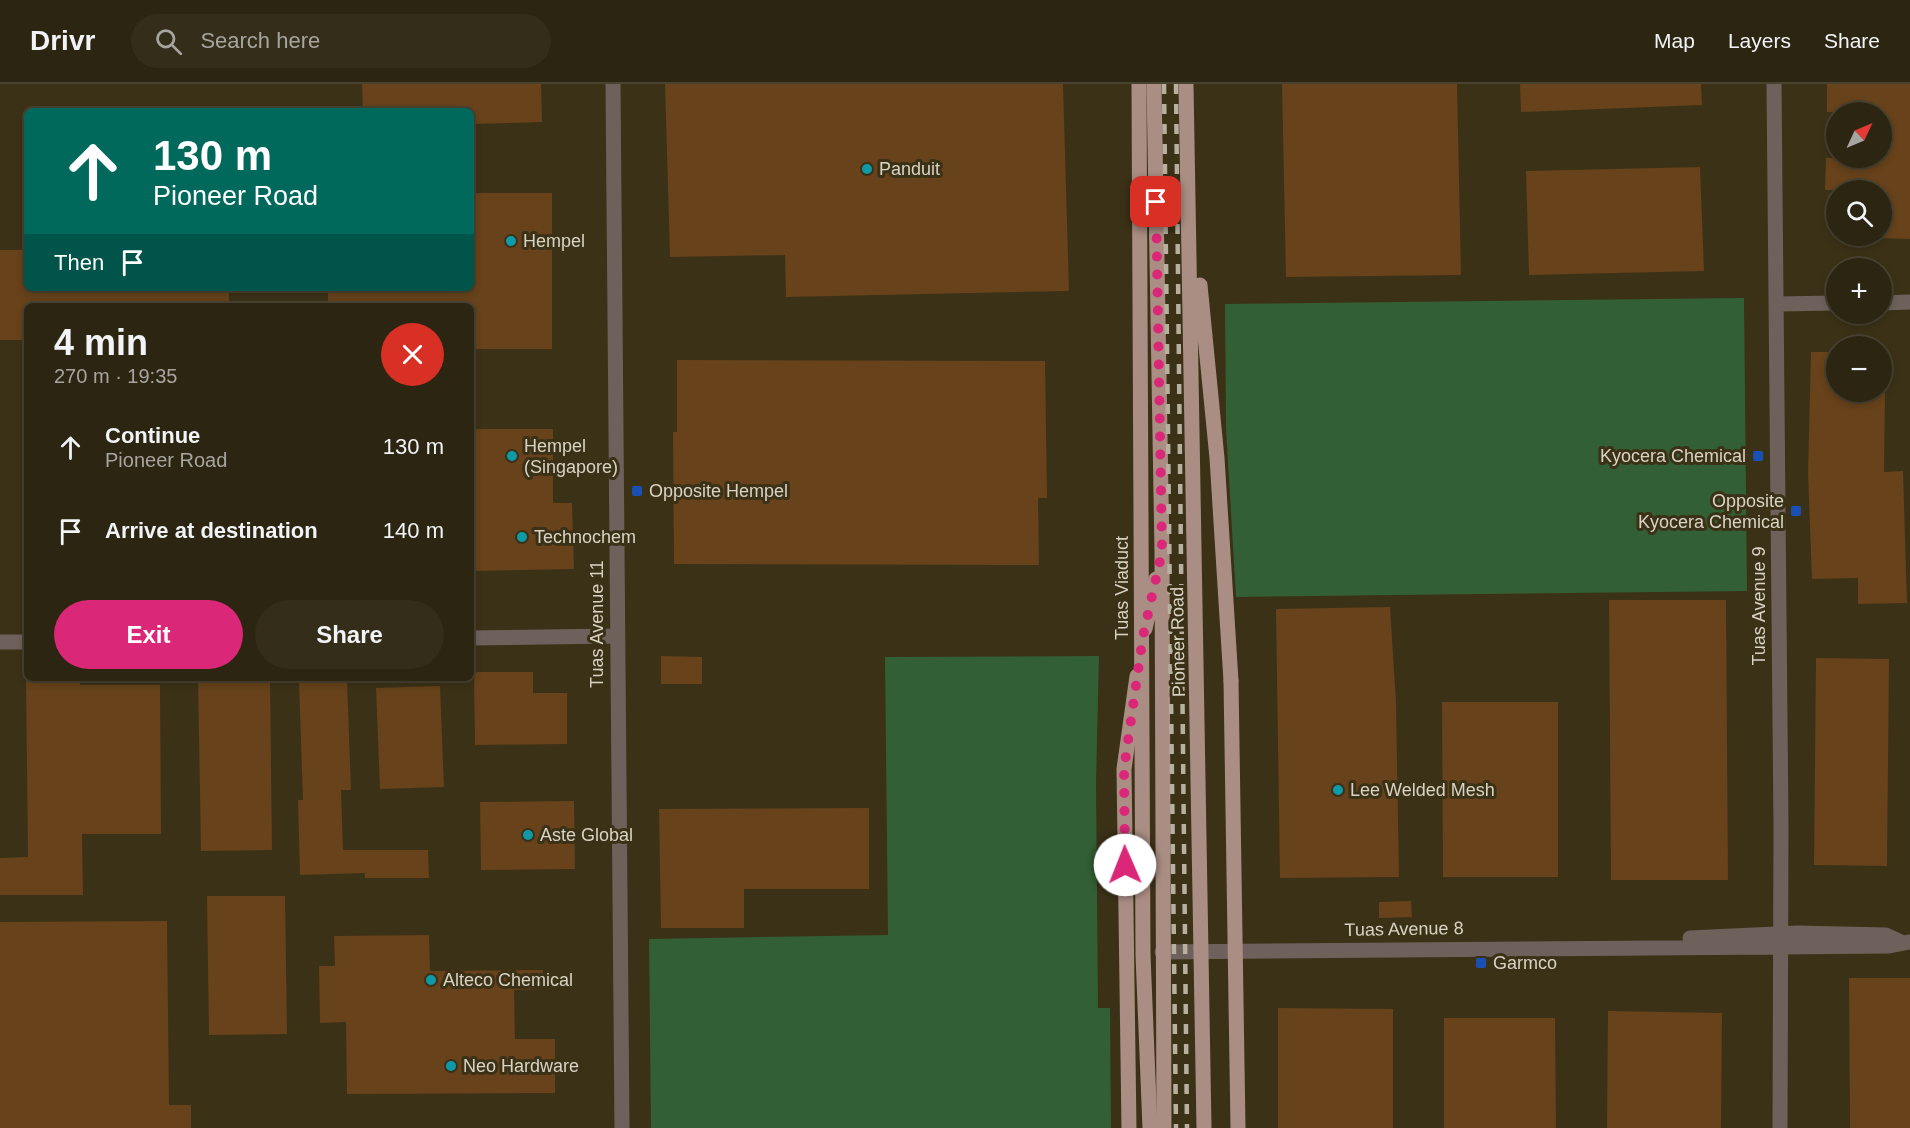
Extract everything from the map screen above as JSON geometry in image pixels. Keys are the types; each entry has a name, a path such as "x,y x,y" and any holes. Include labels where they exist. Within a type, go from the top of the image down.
{"main road":[{"name":"Tuas Viaduct","path":"1139,84 1143,943 1150,1128"},
{"name":"Pioneer Road","path":"1154,84 1162,552 1164,1128"},
{"name":"Pioneer Road","path":"1186,84 1204,1128"},
{"path":"1195,84 1200,296 1217,459 1232,681 1238,1128"},
{"path":"1130,1128 1124,769 1143,636 1162,552"}],"street":[{"name":"Tuas Avenue 11","path":"613,84 622,1128"},
{"name":"Tuas Avenue 9","path":"1774,84 1778,304 1780,1128"},
{"path":"1892,303 1910,302"},
{"path":"1778,304 1826,303"},
{"path":"474,638 616,636"},
{"path":"0,642 24,642"},
{"name":"Tuas Avenue 8","path":"1162,952 1646,946 1661,948 1779,940 1888,946 1906,942"}],"green space":[{"path":"1744,298 1747,591 1236,597 1226,428 1225,304"},
{"path":"1099,656 1096,783 1098,1008 1110,1008 1111,1128 651,1128 649,939 888,935 885,657"}],"building":[{"path":"362,84 541,84 542,122 474,124 474,108 363,108"},
{"name":"Panduit","path":"665,84 1063,84 1069,291 786,297 785,255 670,257"},
{"path":"1282,84 1457,84 1461,275 1286,277"},
{"path":"1520,84 1701,84 1702,105 1521,112"},
{"path":"1827,84 1910,84 1910,239 1892,238 1892,180 1826,180 1825,190 1826,158 1826,168 1892,168 1892,102 1827,102"},
{"path":"1700,167 1704,271 1529,275 1526,171"},
{"name":"Hempel","path":"474,193 552,193 552,349 474,349 474,303 328,303 328,291 474,291"},
{"path":"0,250 24,250 24,291 229,291 229,303 24,303 24,340 0,340"},
{"path":"1811,352 1826,352 1826,402 1885,402 1884,472 1903,471 1907,603 1858,604 1858,578 1812,579 1808,473"},
{"path":"677,360 1045,361 1047,498 1038,498 1039,565 674,564 673,432 677,432"},
{"path":"474,429 553,429 553,503 572,503 574,569 474,571"},
{"path":"1609,600 1726,600 1728,880 1611,880"},
{"name":"Lee Welded Mesh","path":"1390,607 1396,702 1399,877 1280,878 1276,609"},
{"path":"661,656 702,657 702,684 661,684"},
{"path":"1816,658 1889,659 1887,866 1814,865"},
{"path":"474,672 533,672 533,693 567,693 567,744 475,745"},
{"path":"26,681 80,681 80,685 160,685 161,834 82,834 83,895 0,895 0,858 28,857"},
{"path":"198,681 270,681 272,850 201,851"},
{"path":"347,681 351,790 341,790 343,850 428,850 429,878 365,878 365,873 300,875 298,800 303,800 299,682"},
{"path":"440,686 444,787 380,789 376,688"},
{"path":"1442,702 1558,702 1558,877 1443,877"},
{"name":"Aste Global","path":"574,801 575,869 481,870 480,802"},
{"path":"869,808 869,889 744,889 744,928 661,928 659,809"},
{"path":"207,896 285,896 287,1034 209,1035"},
{"path":"1411,901 1412,917 1379,918 1379,902"},
{"path":"167,921 169,1105 191,1105 191,1128 0,1128 0,922"},
{"path":"429,935 430,971 543,970 543,989 514,990 515,1039 555,1039 555,1093 347,1094 346,1022 320,1023 319,966 335,966 334,936"},
{"path":"1849,978 1910,978 1910,1128 1850,1128"},
{"path":"1278,1008 1393,1009 1393,1128 1278,1128"},
{"path":"1608,1011 1722,1013 1721,1128 1607,1128"},
{"path":"1444,1018 1555,1018 1556,1128 1444,1128"}],"railway":[{"path":"1164,84 1176,1128"},
{"path":"1176,84 1187,1128"}],"place":[{"name":"Panduit","path":"867,169"},
{"name":"Hempel","path":"511,241"},
{"name":"Hempel (Singapore)","path":"512,456"},
{"name":"Kyocera Chemical","path":"1758,456"},
{"name":"Opposite Hempel","path":"637,491"},
{"name":"Opposite Kyocera Chemical","path":"1796,511"},
{"name":"Technochem","path":"522,537"},
{"name":"Lee Welded Mesh","path":"1338,790"},
{"name":"Aste Global","path":"528,835"},
{"name":"Garmco","path":"1481,963"},
{"name":"Alteco Chemical","path":"431,980"},
{"name":"Neo Hardware","path":"451,1066"}],"route":[{"path":"1125,865 1124,769 1143,636 1162,552 1156,202"}]}
